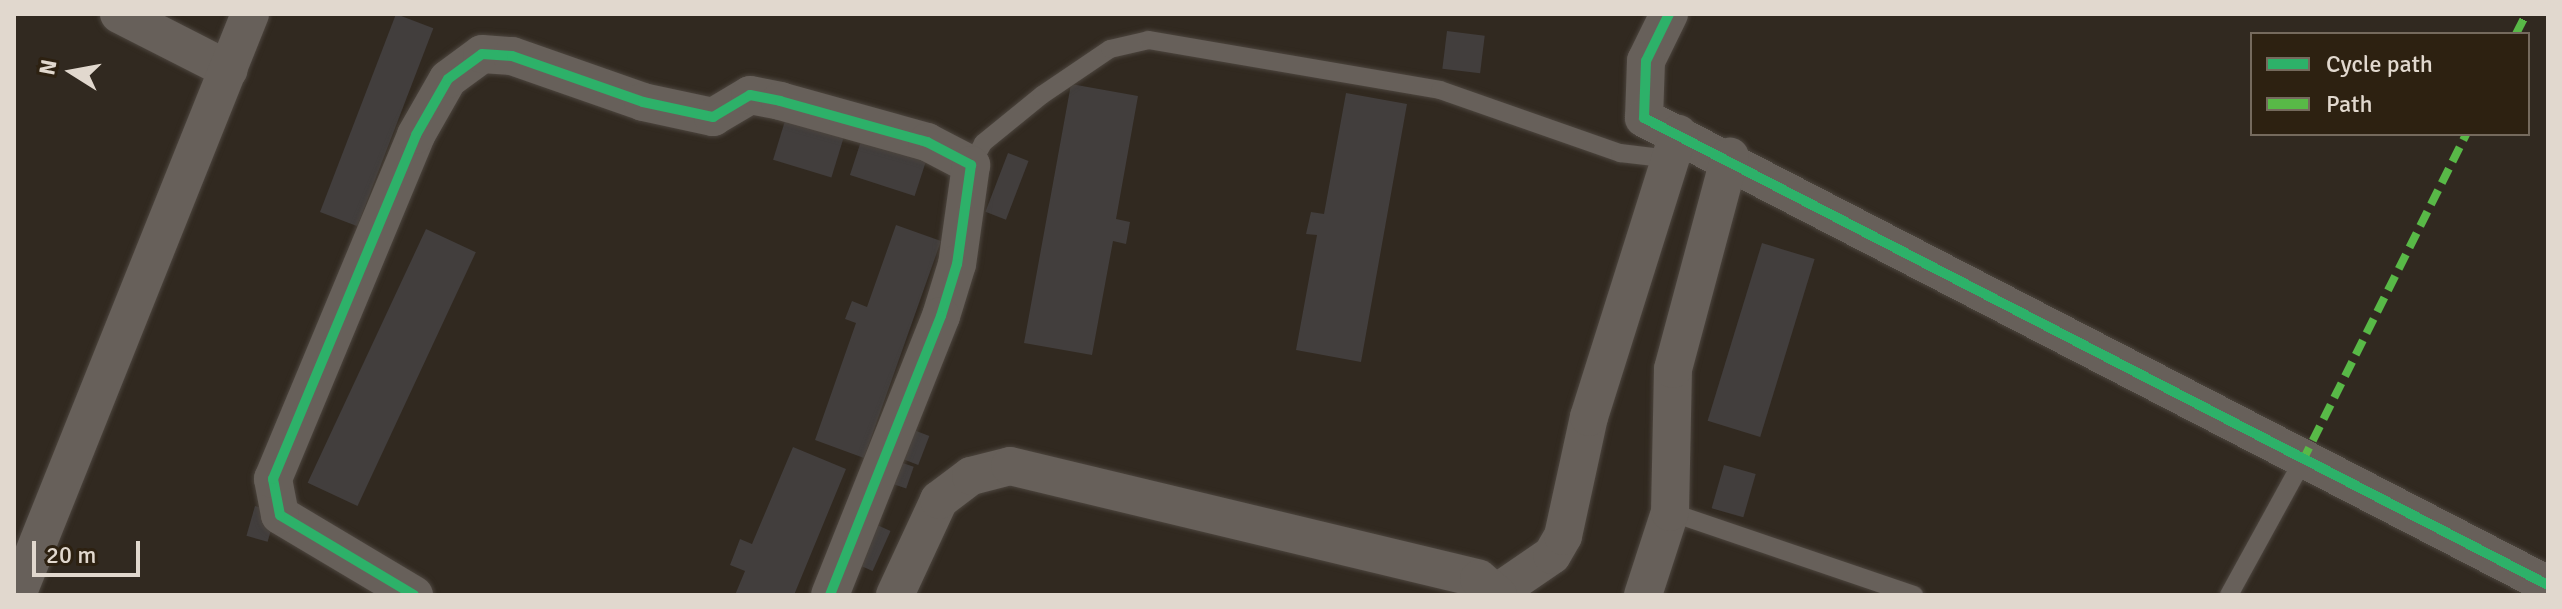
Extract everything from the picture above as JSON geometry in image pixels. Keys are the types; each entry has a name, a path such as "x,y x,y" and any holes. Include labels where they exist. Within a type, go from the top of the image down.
{"street":[{"path":"119,14 229,70"},
{"path":"17,595 250,14"},
{"path":"1669,14 1646,61 1640,95 1644,118 1674,147 1730,157 2302,462 2548,585"},
{"path":"414,595 280,515 273,479 416,135 464,61 512,56 643,102 713,117 750,95 927,142 971,165 957,264 941,316 830,595"},
{"path":"895,595 939,500 971,476 1010,466 1479,579 1498,593 1552,555 1563,536 1589,417 1674,147"},
{"path":"1643,595 1670,512 1673,369 1730,157"}],"lane":[{"path":"971,165 983,143 1042,95 1110,49 1148,40 1440,90 1620,153 1674,147"},
{"path":"2229,595 2302,462"},
{"path":"1670,512 1914,595"}],"building":[{"path":"396,14 433,28 357,226 320,212"},
{"path":"1447,31 1485,36 1480,73 1442,69"},
{"path":"1071,84 1138,96 1116,219 1130,222 1126,244 1113,241 1092,355 1024,343"},
{"path":"1346,93 1407,104 1361,362 1296,350 1317,235 1306,234 1311,212 1324,214"},
{"path":"788,111 846,129 831,178 773,160"},
{"path":"862,138 927,159 915,196 850,175"},
{"path":"1008,153 1029,161 1006,220 985,212"},
{"path":"896,225 941,241 864,458 815,440 856,323 845,319 852,301 867,307"},
{"path":"426,229 476,252 358,506 308,483"},
{"path":"1762,243 1815,259 1760,437 1708,421"},
{"path":"906,427 929,436 918,465 895,456"},
{"path":"793,447 846,469 794,595 735,595 745,571 730,565 740,539 752,544"},
{"path":"891,459 914,467 906,489 884,481"},
{"path":"1724,465 1756,474 1743,517 1712,508"},
{"path":"255,506 276,512 268,542 246,536"},
{"path":"875,524 891,531 873,571 857,564"}],"marked path":[{"path":"2517,32 2526,14"},
{"path":"2302,462 2465,136"}],"cycle path":[{"path":"1669,14 1646,61 1644,118 2548,585"},
{"path":"414,595 280,515 273,479 416,135 448,79 482,54 512,56 643,102 713,117 750,95 780,101 927,142 971,165 957,264 941,316 830,595"}]}
